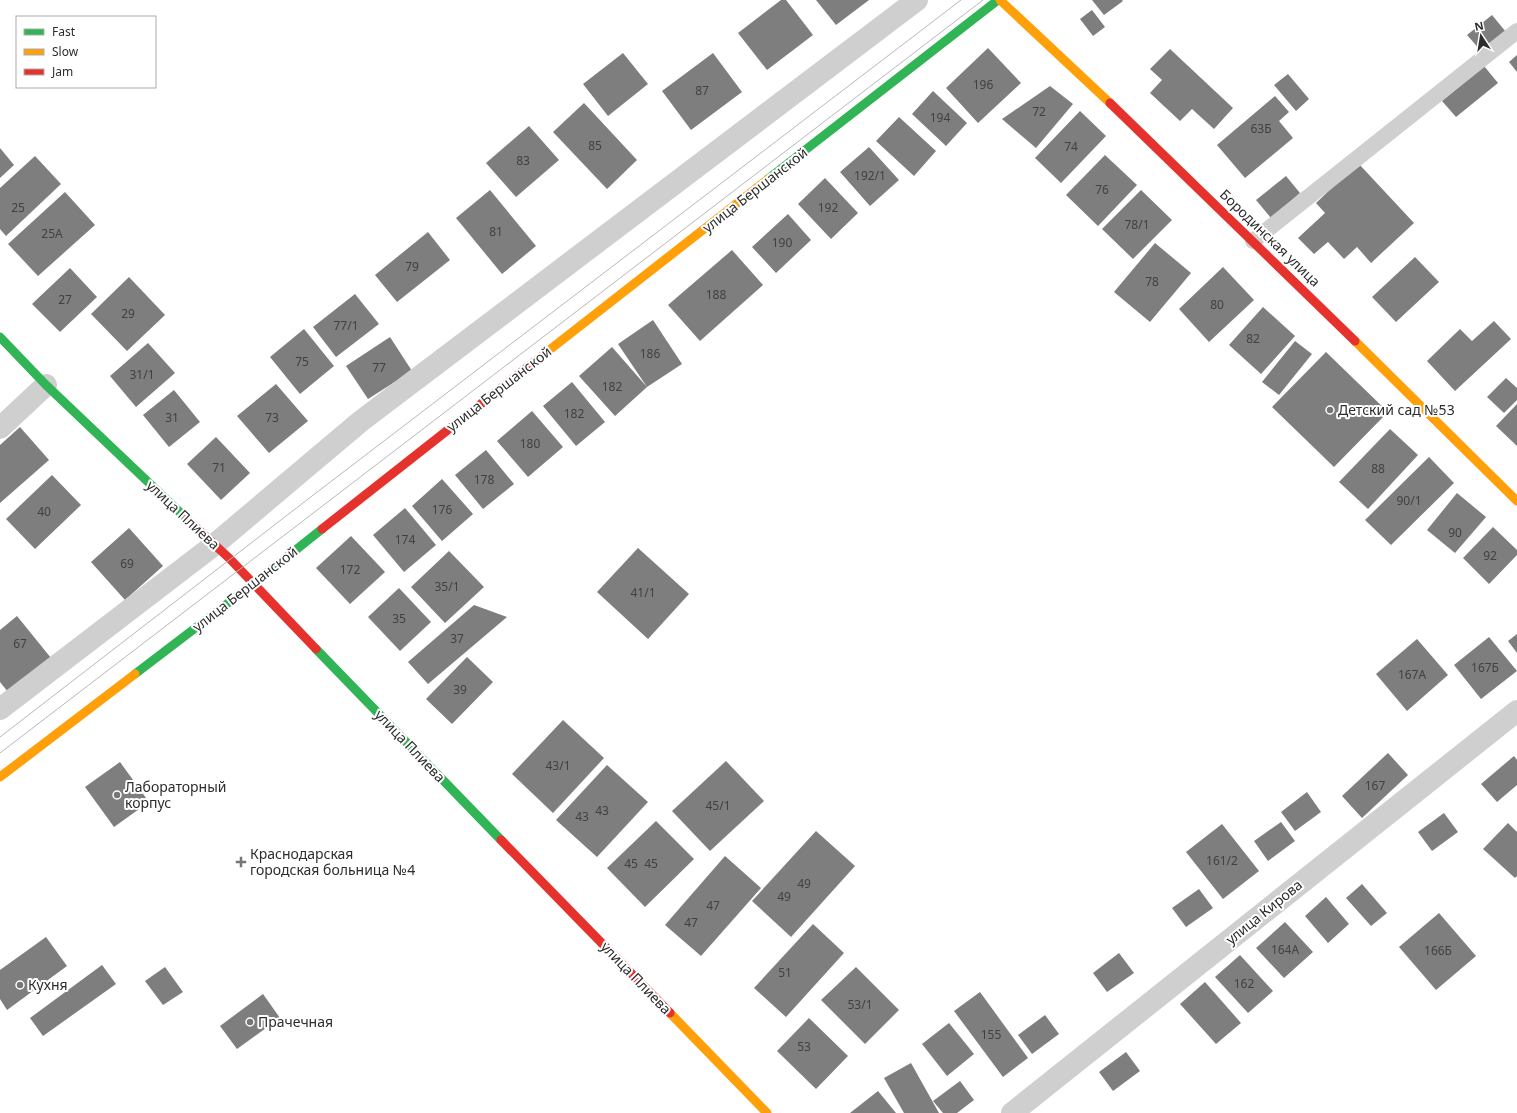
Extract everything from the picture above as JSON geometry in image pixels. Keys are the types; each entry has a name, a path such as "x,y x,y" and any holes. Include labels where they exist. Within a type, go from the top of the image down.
{"street":[{"path":"0,709 214,545 361,421 917,0"},
{"name":"Бородинская улица","path":"999,0 1093,86 1517,501"},
{"name":"улица Бершанской","path":"0,777 253,584 396,469 999,0"},
{"name":"улица Плиева","path":"0,337 46,385 230,559 767,1113"},
{"path":"0,428 46,385"},
{"name":"улица Кирова","path":"1012,1113 1517,711"}],"lane":[{"path":"1253,241 1517,32"}],"building":[{"path":"781,0 786,0 813,35 767,70 738,33"},
{"path":"816,0 869,0 836,25"},
{"path":"1092,0 1122,0 1123,1 1104,15"},
{"path":"1092,10 1105,27 1093,36 1080,19"},
{"path":"1492,15 1506,32 1482,52 1467,35"},
{"path":"988,48 1021,83 978,123 946,88"},
{"path":"1170,49 1233,108 1214,129 1192,109 1180,121 1150,93 1162,80 1150,69"},
{"path":"623,53 648,84 608,116 583,84"},
{"path":"713,53 742,92 691,130 662,91"},
{"path":"1517,55 1517,72 1509,62"},
{"path":"1484,66 1498,83 1456,117 1442,101"},
{"path":"1288,74 1309,99 1296,111 1274,85"},
{"path":"1050,86 1073,104 1036,148 1002,119"},
{"path":"933,91 967,123 946,146 912,114"},
{"path":"1275,96 1289,112 1279,121 1293,138 1245,178 1217,145"},
{"path":"584,103 637,160 607,189 553,132"},
{"path":"1080,111 1106,136 1061,183 1035,158"},
{"path":"899,117 936,151 914,176 876,141"},
{"path":"529,126 559,160 516,197 486,163"},
{"path":"869,147 899,180 870,206 840,172"},
{"path":"0,148 14,165 0,178"},
{"path":"1105,155 1137,185 1098,226 1066,195"},
{"path":"35,156 61,184 6,236 0,229 0,188"},
{"path":"1358,163 1414,223 1371,263 1357,247 1344,259 1328,242 1314,254 1298,238 1325,213 1316,203"},
{"path":"1286,176 1300,193 1271,218 1256,200"},
{"path":"825,178 858,213 831,239 798,204"},
{"path":"490,190 536,246 502,274 456,218"},
{"path":"1141,190 1172,220 1133,259 1102,229"},
{"path":"65,192 95,225 38,276 8,244"},
{"path":"788,214 811,240 776,273 752,247"},
{"path":"428,232 450,260 397,302 375,275"},
{"path":"1155,243 1191,273 1150,322 1114,292"},
{"path":"732,250 763,285 700,341 668,305"},
{"path":"1415,257 1439,282 1396,322 1372,297"},
{"path":"1223,267 1254,300 1209,342 1179,309"},
{"path":"70,268 97,297 60,332 32,304"},
{"path":"129,277 165,315 127,351 91,314"},
{"path":"355,294 379,324 336,357 313,327"},
{"path":"1263,307 1295,336 1261,374 1229,345"},
{"path":"653,320 682,364 647,387 618,344"},
{"path":"1494,321 1511,339 1455,391 1427,361 1460,329 1472,341"},
{"path":"304,329 334,366 300,394 270,357"},
{"path":"390,337 412,371 368,399 346,366"},
{"path":"1295,341 1312,354 1279,395 1262,382"},
{"path":"148,343 175,373 136,407 110,376"},
{"path":"612,347 647,387 615,416 579,376"},
{"name":"Детский сад №53","path":"1326,352 1388,412 1334,467 1272,407"},
{"path":"1506,378 1517,388 1517,400 1504,413 1487,397"},
{"path":"572,382 605,422 576,446 543,406"},
{"path":"276,384 308,421 269,453 237,416"},
{"path":"174,390 200,422 169,447 143,415"},
{"path":"1517,404 1517,446 1496,426"},
{"path":"532,411 563,447 528,477 497,441"},
{"path":"20,427 49,460 0,503 0,445"},
{"path":"1390,429 1418,455 1368,509 1339,482"},
{"path":"216,437 250,473 221,500 187,464"},
{"path":"486,450 514,484 483,509 455,475"},
{"path":"1429,457 1454,483 1391,545 1365,520"},
{"path":"52,475 81,505 35,549 6,519"},
{"path":"442,479 473,514 442,541 412,506"},
{"path":"1457,493 1486,517 1455,553 1427,530"},
{"path":"405,508 436,545 404,572 373,535"},
{"path":"1493,527 1517,550 1517,555 1489,584 1463,558"},
{"path":"129,528 163,566 125,600 91,562"},
{"path":"351,536 385,572 350,604 316,568"},
{"path":"638,548 689,594 648,639 597,592"},
{"path":"449,551 484,587 445,623 411,587"},
{"path":"399,588 431,622 400,651 368,617"},
{"path":"474,605 507,617 428,684 408,662"},
{"path":"17,616 51,658 8,692 0,682 0,630"},
{"path":"1517,634 1517,653 1508,641"},
{"path":"1489,637 1517,671 1481,699 1454,665"},
{"path":"1417,639 1448,675 1407,711 1376,674"},
{"path":"467,657 493,682 452,724 426,699"},
{"path":"563,720 604,758 553,813 512,774"},
{"path":"1388,753 1408,775 1362,818 1342,796"},
{"path":"1514,756 1517,760 1517,785 1497,802 1481,784"},
{"path":"726,761 764,801 710,851 672,811"},
{"name":"Лабораторный корпус","path":"120,762 149,802 114,827 85,787"},
{"path":"607,765 648,802 597,857 556,820"},
{"path":"1307,792 1321,812 1295,831 1281,812"},
{"path":"1444,813 1458,832 1432,851 1418,832"},
{"path":"656,821 694,859 645,907 607,868"},
{"path":"1281,822 1295,841 1268,861 1254,841"},
{"path":"1508,823 1517,832 1517,876 1515,878 1483,849"},
{"path":"1222,824 1259,871 1223,899 1186,852"},
{"path":"816,831 855,866 791,937 752,901"},
{"path":"725,856 761,888 701,956 665,925"},
{"path":"1362,884 1387,913 1371,926 1346,898"},
{"path":"1199,889 1213,908 1186,927 1172,908"},
{"path":"1326,897 1349,924 1328,943 1305,916"},
{"path":"1439,913 1476,956 1436,990 1399,947"},
{"path":"1285,922 1313,952 1284,978 1256,948"},
{"path":"813,924 844,953 786,1017 754,988"},
{"name":"Кухня","path":"46,937 67,966 7,1010 0,999 0,970"},
{"path":"1119,953 1134,973 1107,992 1093,973"},
{"path":"1240,955 1273,991 1248,1013 1215,977"},
{"path":"102,965 116,984 43,1036 30,1018"},
{"path":"165,967 183,992 163,1005 145,981"},
{"path":"856,967 899,1010 865,1044 821,1000"},
{"path":"1205,982 1241,1023 1216,1044 1180,1004"},
{"path":"980,992 1028,1058 1003,1077 954,1011"},
{"name":"Прачечная","path":"263,994 280,1018 237,1049 220,1026"},
{"path":"1045,1015 1059,1034 1032,1054 1018,1035"},
{"path":"809,1018 848,1056 816,1089 777,1051"},
{"path":"949,1023 974,1054 947,1076 922,1044"},
{"path":"1126,1052 1140,1071 1113,1091 1099,1072"},
{"path":"911,1063 939,1113 904,1113 884,1078"},
{"path":"960,1081 974,1100 957,1113 943,1113 933,1101"},
{"path":"878,1091 896,1113 850,1113"}],"tram line":[{"path":"0,737 312,496 961,0"},
{"path":"0,753 983,0"}],"traffic: fast":[{"path":"768,179 998,0"},
{"path":"0,337 46,385 187,519"},
{"path":"135,674 322,529"},
{"path":"316,649 501,840"}],"traffic: slow":[{"path":"1000,0 1110,103"},
{"path":"534,362 768,179"},
{"path":"1355,341 1517,501"},
{"path":"0,777 135,674"},
{"path":"670,1013 767,1113"}],"traffic: jam":[{"path":"1110,103 1355,341"},
{"path":"322,529 534,362"},
{"path":"187,519 230,559 316,649"},
{"path":"501,840 670,1013"}],"place":[{"name":"Детский сад №53","path":"1330,410"},
{"name":"Лабораторный корпус","path":"117,795"},
{"name":"Краснодарская городская больница №4","path":"241,862"},
{"name":"Кухня","path":"20,985"},
{"name":"Прачечная","path":"250,1022"}]}
